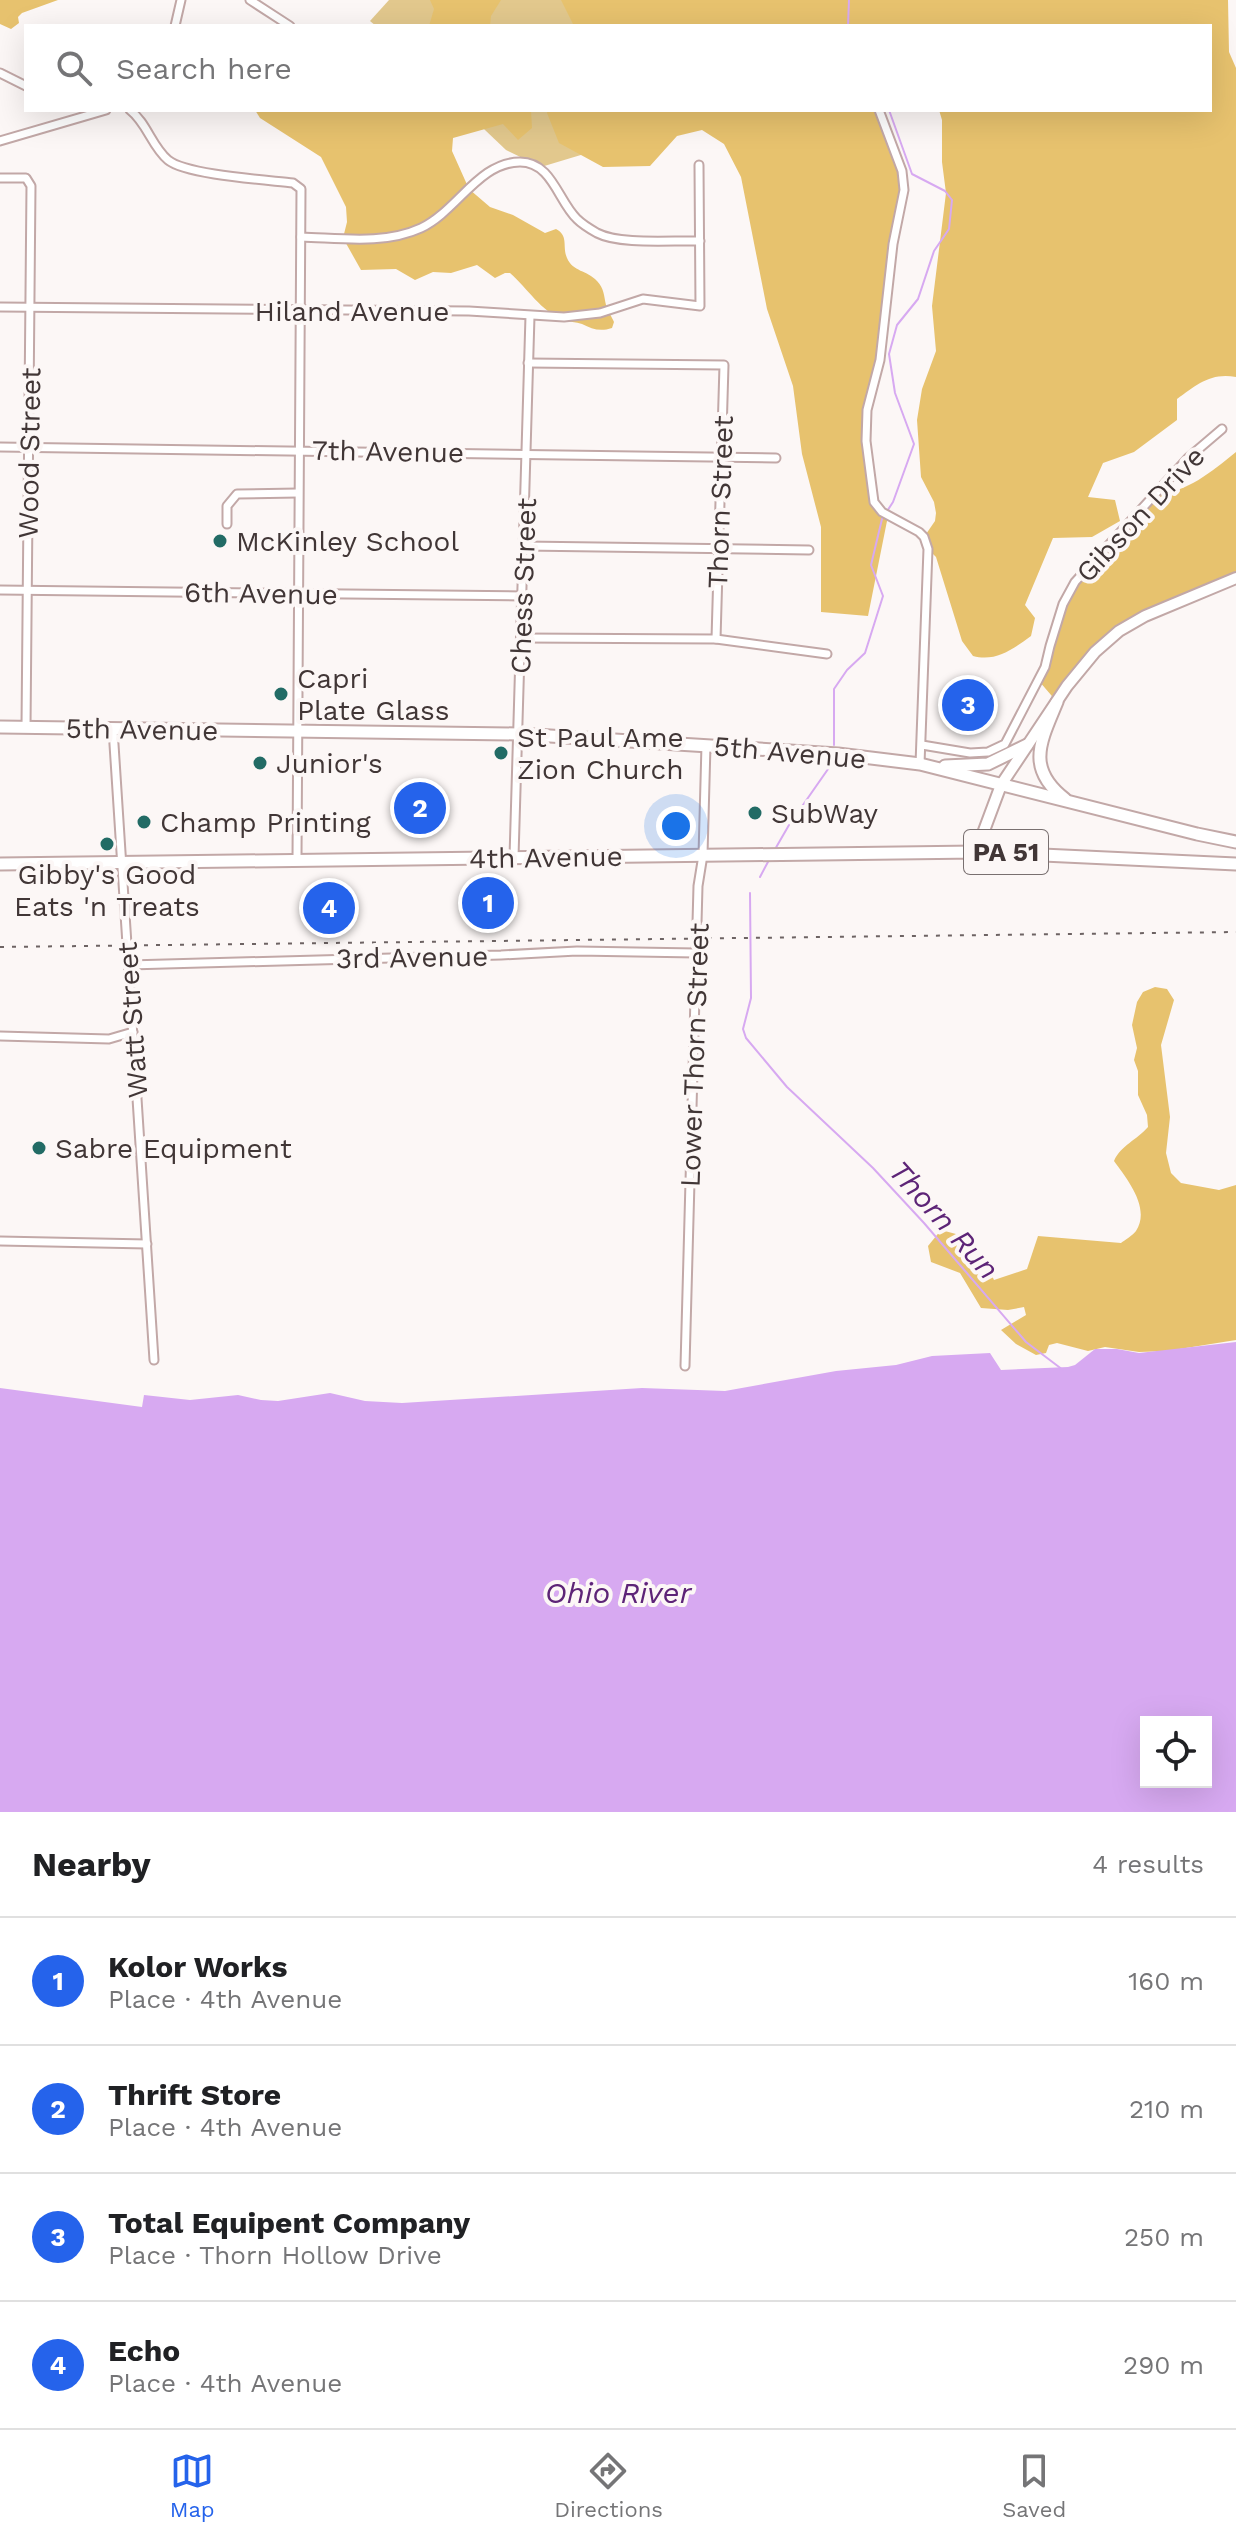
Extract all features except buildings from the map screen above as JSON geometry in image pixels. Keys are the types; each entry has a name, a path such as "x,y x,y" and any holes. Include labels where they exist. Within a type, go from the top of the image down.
{"main road":[{"path":"1057,702 1040,745 1039,762 1051,787 1069,802"},
{"name":"5th Avenue","path":"0,727 518,734 831,753 920,764 1001,785"},
{"path":"920,764 966,767 988,764 1027,745"},
{"name":"PA 51","path":"1001,785 1236,842"},
{"name":"4th Avenue","path":"0,864 976,852 1236,864"}],"street":[{"path":"175,24 181,0"},
{"path":"250,0 287,24"},
{"path":"0,73 24,85"},
{"path":"0,141 99,112"},
{"path":"132,112 165,157 174,164 193,170 293,183 300,186 302,192 297,859"},
{"path":"880,112 904,181 893,244 883,346 865,425 874,502 885,514 919,532 928,549 920,764"},
{"path":"301,237 378,239 410,233 449,210 478,179 489,172 501,165 523,162 541,169 577,219 600,234 619,239 700,241 699,165"},
{"name":"Wood Street","path":"0,178 29,179 31,186 26,727"},
{"name":"Hiland Avenue","path":"0,307 469,311 564,317 600,313 643,299 700,306 700,241"},
{"name":"Chess Street","path":"514,857 530,316"},
{"name":"Thorn Street","path":"528,363 724,365 716,639"},
{"name":"Gibson Drive","path":"922,745 970,753 988,752 1005,744 1039,681 1063,604 1075,582 1188,458 1222,429"},
{"name":"7th Avenue","path":"0,447 776,458"},
{"path":"227,524 229,501 237,494 298,493"},
{"path":"524,546 809,550"},
{"path":"976,852 1001,785 1086,662 1119,631 1152,612 1236,578"},
{"name":"6th Avenue","path":"0,590 522,596"},
{"path":"521,638 716,639 827,654"},
{"name":"Watt Street","path":"113,729 154,1360"},
{"name":"Lower Thorn Street","path":"685,1366 698,886 703,855 706,745"},
{"name":"3rd Avenue","path":"129,965 577,951 696,953"},
{"path":"0,1036 109,1039 133,1032"},
{"path":"0,1241 147,1244"}],"shaded area":[{"path":"0,0 58,0 22,13 18,17 19,23 11,29 0,24"},
{"path":"389,0 933,0 961,24 374,24 370,21"},
{"path":"430,0 501,0 491,16 490,24 430,24 434,9"},
{"path":"561,0 1228,0 1229,52 1236,68 1236,377 1219,376 1197,385 1177,399 1177,420 1134,452 1103,463 1088,497 1115,500 1120,521 1092,537 1053,538 1025,605 1035,618 1031,636 997,656 973,656 962,641 936,557 928,549 924,537 935,521 936,513 921,477 917,420 922,389 936,351 932,306 946,193 940,112 1212,112 1212,24 573,24"},
{"path":"256,112 531,112 532,128 518,140 503,124 453,138 452,151 469,189 490,207 513,215 545,233 556,229 560,232 570,263 593,277 601,286 614,322 612,328 596,329 563,320 541,305 510,273 495,278 477,265 451,273 433,272 415,280 396,269 361,270 343,238 347,222 346,207 321,157 260,118"},
{"path":"466,112 723,112 541,167 506,150"},
{"path":"880,112 904,181 883,346 867,410 872,494 888,516 868,616 821,612 821,527 802,454 793,386 767,309 741,177 724,144 702,130 677,136 650,166 603,167 559,143 547,113"},
{"path":"1236,452 1236,578 1119,631 1057,702 1039,681 1068,592 1155,495 1189,485"},
{"path":"1155,987 1167,989 1174,1000 1161,1045 1170,1117 1166,1153 1171,1173 1181,1183 1219,1190 1236,1185 1236,1340 1167,1351 1139,1352 1105,1347 1088,1351 1057,1343 1049,1345 1046,1353 1036,1355 1016,1344 1001,1330 1026,1315 1024,1307 1008,1310 981,1308 960,1273 931,1262 928,1246 941,1230 956,1234 973,1253 983,1257 994,1280 1027,1269 1038,1236 1121,1243 1135,1233 1140,1222 1139,1203 1114,1161 1148,1127 1147,1115 1138,1095 1138,1071 1134,1060 1137,1048 1132,1025 1137,1002 1143,992"}],"water":[{"name":"Ohio River","path":"1236,1342 1236,1812 0,1812 0,1388 142,1407 144,1395 190,1400 238,1395 278,1401 330,1393 365,1401 402,1403 642,1388 725,1391 836,1371 896,1365 932,1356 990,1353 1001,1370 1068,1367 1095,1349 1139,1353"}],"waterway":[{"name":"Thorn Run","path":"848,24 849,0"},
{"name":"Thorn Run","path":"834,745 834,689 847,670 865,653 883,596 871,565 882,519 893,502 914,444 895,393 889,354 897,325 918,299 934,251 949,229 952,200 945,191 912,174 890,112"},
{"name":"Thorn Run","path":"774,851 833,762"},
{"name":"Thorn Run","path":"760,877 769,860"},
{"name":"Thorn Run","path":"750,893 751,998 743,1029 746,1038 787,1087 873,1168 924,1223 1026,1342 1063,1370"}],"railway":[{"path":"0,947 1236,932"}],"place":[{"name":"McKinley School","path":"220,541"},
{"name":"Capri Plate Glass","path":"281,694"},
{"name":"Total Equipent Company","path":"968,705"},
{"name":"St Paul Ame Zion Church","path":"501,753"},
{"name":"Junior's","path":"260,763"},
{"name":"Thrift Store","path":"420,808"},
{"name":"SubWay","path":"755,813"},
{"name":"Champ Printing","path":"144,822"},
{"name":"Gibby's Good Eats 'n Treats","path":"107,844"},
{"name":"Kolor Works","path":"488,903"},
{"name":"Echo","path":"329,908"},
{"name":"Sabre Equipment","path":"39,1148"}]}
